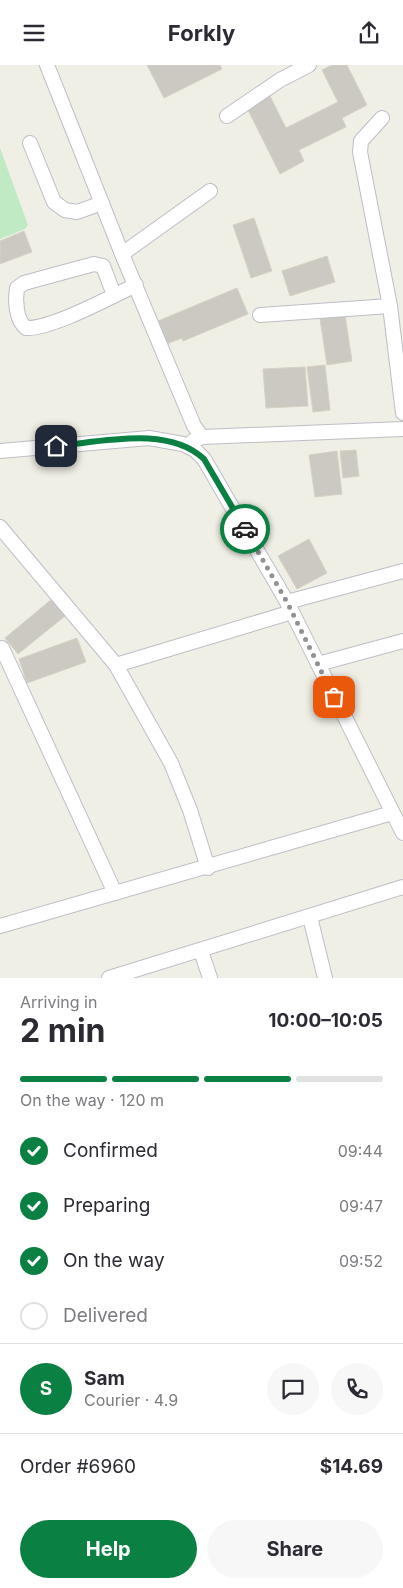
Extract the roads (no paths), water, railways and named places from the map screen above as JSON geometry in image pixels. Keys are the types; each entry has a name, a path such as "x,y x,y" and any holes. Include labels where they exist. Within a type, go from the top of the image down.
{"street":[{"path":"47,65 122,254 194,426 202,437"},
{"path":"227,116 280,80 309,65"},
{"path":"382,118 361,141 360,152 390,306 403,413"},
{"path":"30,143 54,202 65,209 77,212 102,203"},
{"path":"122,254 210,191"},
{"path":"114,295 103,266 94,264 24,283 17,288 16,297 21,323 26,328 34,329 114,295 136,285"},
{"path":"260,315 390,306"},
{"path":"183,444 202,437 403,429"},
{"path":"0,451 149,438 183,444 195,450 204,459 290,607 403,833"},
{"path":"0,527 116,665 171,763 190,810 208,868"},
{"path":"116,665 403,571"},
{"path":"318,664 403,641"},
{"path":"2,648 115,893"},
{"path":"0,926 208,868 392,813"},
{"path":"109,978 403,887"},
{"path":"310,917 325,978"},
{"path":"201,951 210,978"}]}
